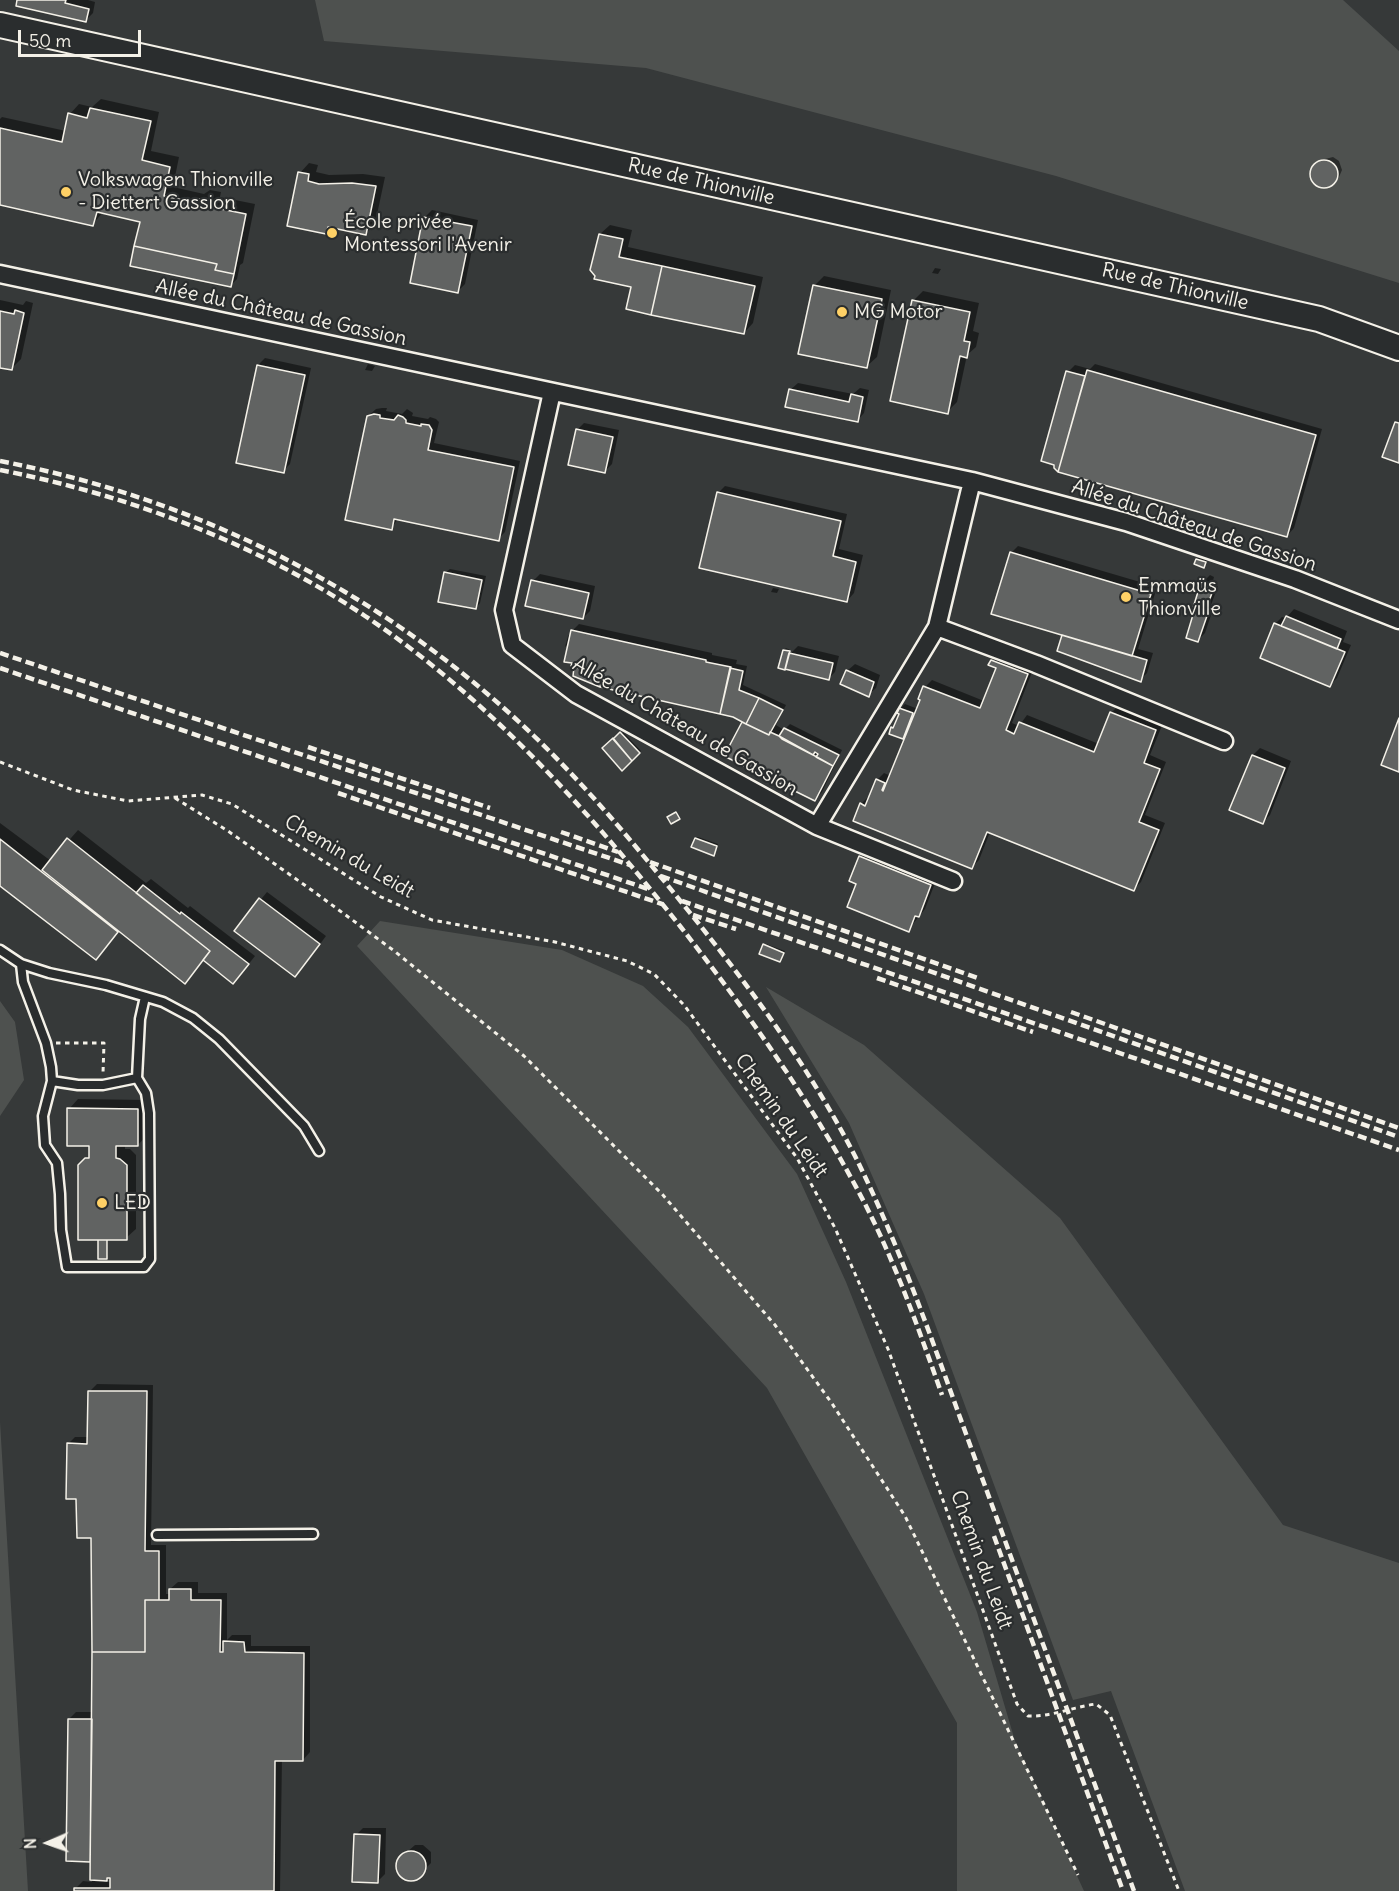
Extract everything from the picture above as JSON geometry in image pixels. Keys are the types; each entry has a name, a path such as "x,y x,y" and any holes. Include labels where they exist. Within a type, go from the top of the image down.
{"main road":[{"name":"Rue de Thionville","path":"0,25 1319,319 1399,348"}],"street":[{"name":"Allée du Château de Gassion","path":"0,274 972,481 1126,522 1295,579 1399,620"},
{"name":"Allée du Château de Gassion","path":"552,392 504,610 512,645 576,694 817,826 953,881"},
{"path":"817,826 937,627 972,481"},
{"path":"937,627 1036,664 1224,741"}],"lane":[{"path":"0,950 21,964 163,1002 193,1018 219,1039 304,1126 319,1151"},
{"path":"21,964 23,982 45,1043 52,1081 44,1116 45,1145 57,1163 61,1230 67,1267 144,1268 150,1259 149,1113 146,1093 137,1078 140,1019 145,997"},
{"path":"52,1081 78,1085 103,1085 137,1078"},
{"path":"157,1534 313,1534"}],"path":[{"name":"Chemin du Leidt","path":"0,762 73,790 128,801 202,795 232,804 381,897 432,920 555,942 616,958 654,974 677,998 797,1158 835,1228 888,1349 1017,1704 1028,1716 1042,1717 1078,1706 1096,1704 1110,1715 1179,1891"},
{"path":"175,798 228,831 322,898 439,987 524,1056 662,1194 776,1325 831,1402 905,1516 1078,1875"},
{"path":"45,1043 104,1043 103,1085"}],"shaded area":[{"path":"315,0 1343,0 1399,51 1399,283 1056,176 646,68 324,41"},
{"path":"380,921 562,950 643,986 688,1027 797,1174 846,1282 977,1612 1015,1741 1084,1891 957,1891 957,1723 767,1388 357,946"},
{"path":"766,987 864,1045 1060,1218 1283,1525 1399,1563 1399,1891 1185,1891 1111,1691 1073,1700 924,1294 849,1123"},
{"path":"0,1001 15,1022 24,1080 0,1116"},
{"path":"0,1422 28,1891 0,1891"}],"building":[{"path":"17,0 66,0 65,3 89,9 86,22 16,6"},
{"path":"90,108 151,121 142,160 170,167 164,196 193,202 199,199 212,202 211,207 246,214 234,274 215,270 217,264 134,246 140,222 97,212 93,226 0,205 0,128 62,142 68,113 87,118"},
{"path":"1324,160 1334,164 1338,174 1334,184 1324,188 1314,184 1310,174 1314,164"},
{"path":"298,172 309,174 308,181 319,184 352,183 376,186 366,235 328,227 326,234 287,226"},
{"path":"423,217 472,226 458,293 410,283"},
{"path":"599,234 623,239 619,257 662,266 651,315 626,309 631,287 594,279 595,276 590,270"},
{"path":"134,246 217,264 215,270 234,274 231,287 130,266"},
{"path":"662,266 755,286 744,334 651,315"},
{"path":"813,285 882,299 867,368 798,354"},
{"path":"912,300 970,312 964,341 970,342 967,358 960,356 948,414 890,401"},
{"path":"15,310 24,313 12,370 0,368 0,311 14,314"},
{"path":"257,365 305,375 284,473 236,463"},
{"path":"1087,370 1316,435 1287,537 1058,472"},
{"path":"1066,371 1085,376 1058,472 1054,465 1041,461"},
{"path":"789,389 849,402 851,394 863,397 858,422 785,407"},
{"path":"380,415 380,418 394,420 398,415 406,420 406,423 429,425 432,430 428,450 514,467 499,541 394,519 392,530 345,520 367,416"},
{"path":"1395,422 1399,423 1399,463 1382,457"},
{"path":"576,429 613,437 605,473 568,465"},
{"path":"717,492 841,521 833,556 856,562 847,602 699,568"},
{"path":"1010,552 1151,594 1132,656 991,614"},
{"path":"1196,559 1206,562 1204,568 1194,564"},
{"path":"444,572 482,580 476,609 438,602"},
{"path":"531,580 589,593 583,619 525,606"},
{"path":"1201,582 1208,584 1206,591 1212,593 1198,642 1186,638"},
{"path":"1286,616 1341,639 1337,649 1281,626"},
{"path":"1274,623 1345,652 1330,687 1260,658"},
{"path":"571,630 731,667 720,714 600,687 603,674 564,662"},
{"path":"1062,635 1147,660 1141,682 1057,651"},
{"path":"783,650 790,651 785,670 778,668"},
{"path":"789,653 833,663 829,680 785,669"},
{"path":"991,660 1028,674 1006,730 1014,734 1019,722 1094,752 1110,712 1156,730 1144,763 1160,769 1139,822 1159,830 1134,891 987,832 972,869 853,821 860,803 865,806 876,779 885,783 883,791 920,700 918,699 923,686 980,708 996,668 988,665"},
{"path":"574,667 603,674 600,687 573,676"},
{"path":"730,668 743,671 739,690 759,698 746,724 733,717 720,714"},
{"path":"846,670 874,682 869,697 840,684"},
{"path":"759,698 783,710 769,735 746,724"},
{"path":"899,708 913,713 903,739 889,734 899,714 897,713"},
{"path":"1399,718 1399,772 1381,765"},
{"path":"742,722 769,735 770,732 779,736 833,766 815,801 724,756"},
{"path":"784,728 839,755 833,766 816,757 818,754 815,752 813,755 782,739 779,736"},
{"path":"620,732 640,753 632,761 613,739"},
{"path":"613,738 632,761 622,771 602,748"},
{"path":"1252,755 1285,768 1263,824 1229,810"},
{"path":"676,812 680,819 671,824 667,817"},
{"path":"67,838 210,951 185,984 42,870"},
{"path":"695,838 717,846 714,856 691,847"},
{"path":"0,839 118,932 96,960 0,886"},
{"path":"859,856 931,885 919,917 915,916 909,932 847,907 856,884 849,881"},
{"path":"143,885 249,964 233,984 203,960 210,951 136,893"},
{"path":"259,898 320,944 295,977 234,931"},
{"path":"763,944 784,953 780,962 759,954"},
{"name":"LED","path":"67,1108 138,1109 138,1146 116,1146 116,1158 127,1165 127,1240 78,1240 78,1165 85,1158 89,1158 89,1146 67,1146"},
{"path":"98,1240 107,1240 107,1259 98,1259"},
{"path":"88,1391 147,1391 145,1551 159,1551 159,1600 145,1600 145,1652 92,1652 91,1538 77,1538 76,1499 66,1499 67,1443 87,1444"},
{"path":"169,1589 191,1589 191,1600 221,1600 220,1652 223,1652 223,1641 244,1642 245,1652 304,1653 303,1761 275,1761 274,1891 74,1891 74,1888 110,1888 110,1878 107,1878 107,1881 90,1880 92,1652 145,1652 145,1600 169,1600"},
{"path":"68,1719 92,1719 90,1862 66,1861"},
{"path":"354,1834 380,1835 378,1883 352,1882"},
{"path":"411,1851 422,1855 426,1866 422,1877 411,1881 400,1877 396,1866 400,1855"}],"railway":[{"path":"0,461 75,478 148,500 219,528 287,560 353,597 417,639 477,685 554,756 611,817 706,933 776,1026 797,1058 838,1124 874,1195 921,1310 1134,1891"},
{"path":"0,470 48,480 143,508 235,544 280,566 365,616 410,648 453,683 534,758 609,840 680,926 755,1026 801,1095 876,1225 906,1297 942,1395"},
{"path":"0,653 630,865"},
{"path":"0,668 651,890"},
{"path":"308,747 490,808"},
{"path":"338,793 662,904"},
{"path":"561,832 618,852"},
{"path":"650,862 978,978"},
{"path":"661,876 1399,1137"},
{"path":"682,901 1399,1150"},
{"path":"693,915 736,929"},
{"path":"877,978 1033,1032"},
{"path":"1071,1012 1399,1128"},
{"path":"994,1536 1123,1891"}],"place":[{"name":"Volkswagen Thionville - Diettert Gassion","path":"66,192"},
{"name":"École privée Montessori l'Avenir","path":"332,233"},
{"name":"MG Motor","path":"842,312"},
{"name":"Emmaüs Thionville","path":"1126,597"},
{"name":"LED","path":"102,1203"}]}
